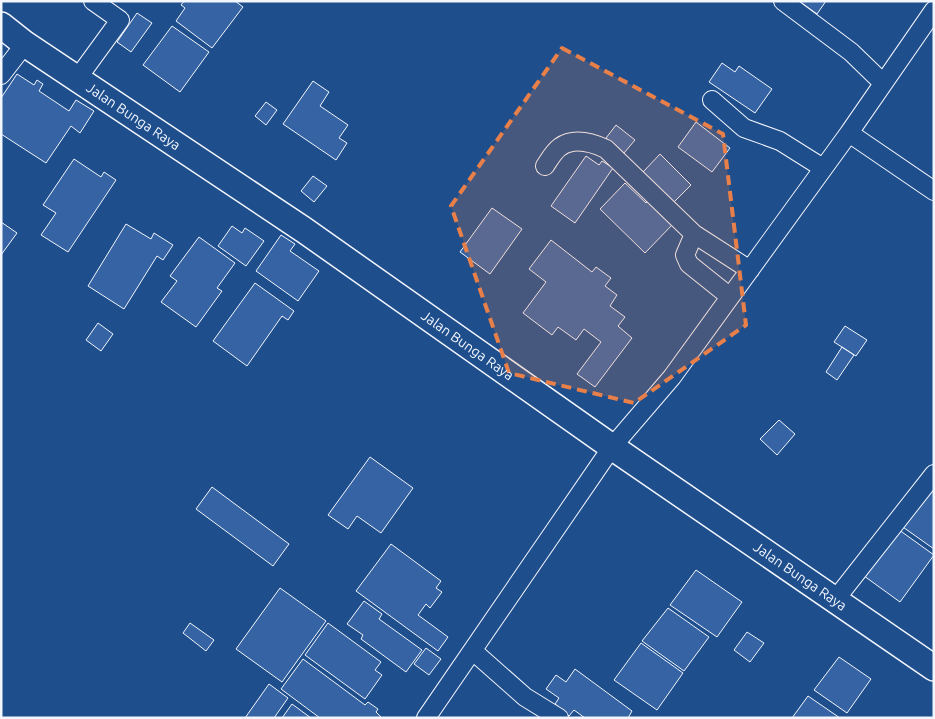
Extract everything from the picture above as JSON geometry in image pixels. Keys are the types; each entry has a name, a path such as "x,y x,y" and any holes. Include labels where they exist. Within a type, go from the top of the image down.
{"street":[{"path":"78,79 120,20 93,1"},
{"path":"783,1 851,52 883,83"},
{"path":"426,718 612,447 672,376 750,270 934,10"},
{"name":"Jalan Bunga Raya","path":"1,26 304,230 612,447 934,668"},
{"path":"1,75 26,44"},
{"path":"712,100 744,128 780,141 823,168"},
{"path":"848,133 934,191"},
{"path":"545,166 561,147 581,141 606,149 694,234 750,270"},
{"path":"694,234 686,255 689,264 730,296"},
{"path":"835,600 934,474"},
{"path":"473,651 525,697 560,718"}],"highlighted area":[{"path":"562,48 723,134 746,325 634,403 509,373 451,206"}],"building":[{"path":"184,1 235,1 243,7 212,48 176,21 185,8 181,5"},
{"path":"799,1 826,1 817,14"},
{"path":"137,13 152,23 131,52 117,42"},
{"path":"172,26 209,52 180,92 143,65"},
{"path":"722,63 735,72 739,66 772,89 755,113 709,82"},
{"path":"17,74 34,85 37,80 43,84 39,91 69,111 76,100 94,111 80,133 71,126 46,163 1,134 1,98"},
{"path":"313,81 329,92 320,106 348,125 339,138 347,143 336,160 283,124"},
{"path":"266,102 277,110 266,125 255,116"},
{"path":"696,122 730,148 712,172 678,147"},
{"path":"616,125 635,140 624,153 606,138"},
{"path":"660,154 691,185 674,202 643,172"},
{"path":"586,156 599,165 602,161 613,168 575,223 551,206"},
{"path":"74,159 101,177 104,172 116,180 68,252 41,235 56,213 43,205"},
{"path":"313,176 327,186 314,202 301,191"},
{"path":"625,183 646,203 649,200 673,224 645,253 600,209"},
{"path":"492,208 522,229 490,274 460,252"},
{"path":"1,222 17,233 1,255"},
{"path":"126,224 151,239 154,233 173,245 163,260 157,256 124,309 88,286"},
{"path":"232,226 242,233 245,228 264,241 246,266 218,246"},
{"path":"281,235 295,244 290,251 319,271 298,301 256,271"},
{"path":"199,237 235,263 217,288 222,291 196,327 161,302 177,281 170,276"},
{"path":"551,240 592,272 596,267 611,278 605,286 617,295 610,306 625,317 618,326 632,338 595,387 577,374 601,342 584,329 576,340 558,327 552,335 523,313 546,282 529,269"},
{"path":"255,283 294,311 288,320 282,316 247,366 213,341"},
{"path":"98,323 113,334 101,351 86,340"},
{"path":"845,326 867,340 856,356 834,342"},
{"path":"842,347 854,355 837,380 826,372"},
{"path":"779,420 795,434 777,455 760,439"},
{"path":"370,457 413,488 381,533 357,516 348,529 328,515"},
{"path":"934,481 934,549 900,525"},
{"path":"212,487 289,544 273,566 196,509"},
{"path":"895,527 934,555 900,602 860,573"},
{"path":"391,544 441,581 436,588 442,592 430,608 426,604 418,615 448,637 438,651 356,591"},
{"path":"696,570 742,602 717,637 670,605"},
{"path":"280,588 326,621 282,682 236,649"},
{"path":"364,601 382,614 379,619 422,650 406,672 361,639 363,635 347,624"},
{"path":"668,608 709,637 684,671 642,641"},
{"path":"190,623 214,640 206,651 183,633"},
{"path":"328,623 381,662 375,670 382,675 365,699 305,655"},
{"path":"747,632 764,643 750,662 734,650"},
{"path":"641,643 683,673 657,710 614,680"},
{"path":"426,648 441,659 429,675 414,664"},
{"path":"839,657 871,679 847,713 814,690"},
{"path":"303,659 365,705 368,702 378,709 376,712 382,718 320,718 281,689"},
{"path":"575,669 632,711 628,718 585,718 574,710 569,716 555,704 559,698 546,689 556,675 566,682"},
{"path":"269,684 288,698 274,718 245,718"},
{"path":"808,696 840,718 792,718"},
{"path":"292,704 311,718 282,718"}]}
